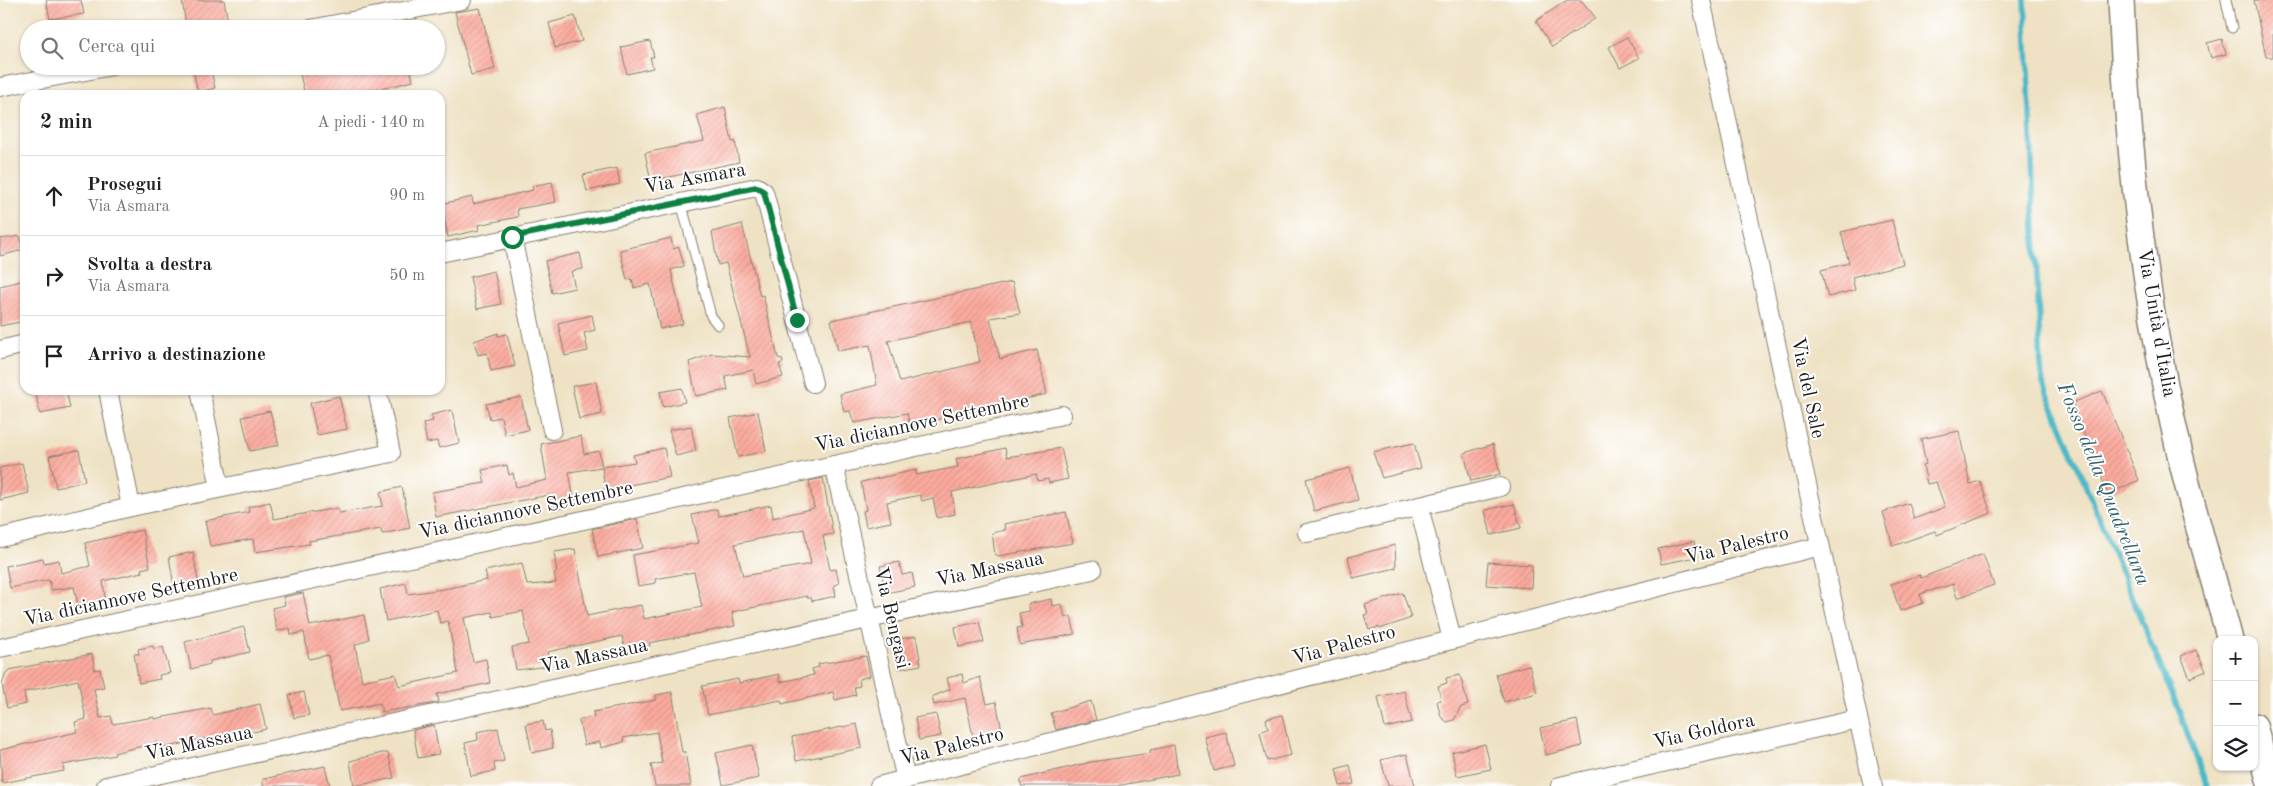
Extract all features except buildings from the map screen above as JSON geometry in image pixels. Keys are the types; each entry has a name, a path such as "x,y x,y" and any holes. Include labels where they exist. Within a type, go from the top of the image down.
{"main road":[{"name":"Via Unità d'Italia","path":"2121,0 2132,167 2158,338 2186,479 2229,636"},
{"path":"2258,740 2271,786"}],"street":[{"path":"357,20 462,0"},
{"name":"Via del Sale","path":"1700,0 1873,786"},
{"path":"0,88 66,75"},
{"name":"Via Asmara","path":"445,252 757,187 764,192 813,383"},
{"path":"512,237 552,430"},
{"path":"0,350 20,345"},
{"path":"109,395 131,506"},
{"path":"201,395 220,488"},
{"path":"0,538 131,506 391,453 377,395"},
{"name":"Via diciannove Settembre","path":"0,648 1062,415"},
{"name":"Via Bengasi","path":"834,465 906,780"},
{"path":"1307,533 1500,487"},
{"path":"1419,506 1452,640"},
{"name":"Via Palestro","path":"879,786 1820,546"},
{"name":"Via Massaua","path":"106,786 1092,570"},
{"name":"Via Goldora","path":"1560,786 1858,719"}],"lane":[{"path":"2226,0 2232,28"},
{"path":"681,202 711,316 718,325"}],"waterway":[{"name":"Fosso della Quadrellara","path":"2025,0 2043,383 2179,711 2207,786"}],"route":[{"path":"512,237 757,187 764,192 797,320"}]}
